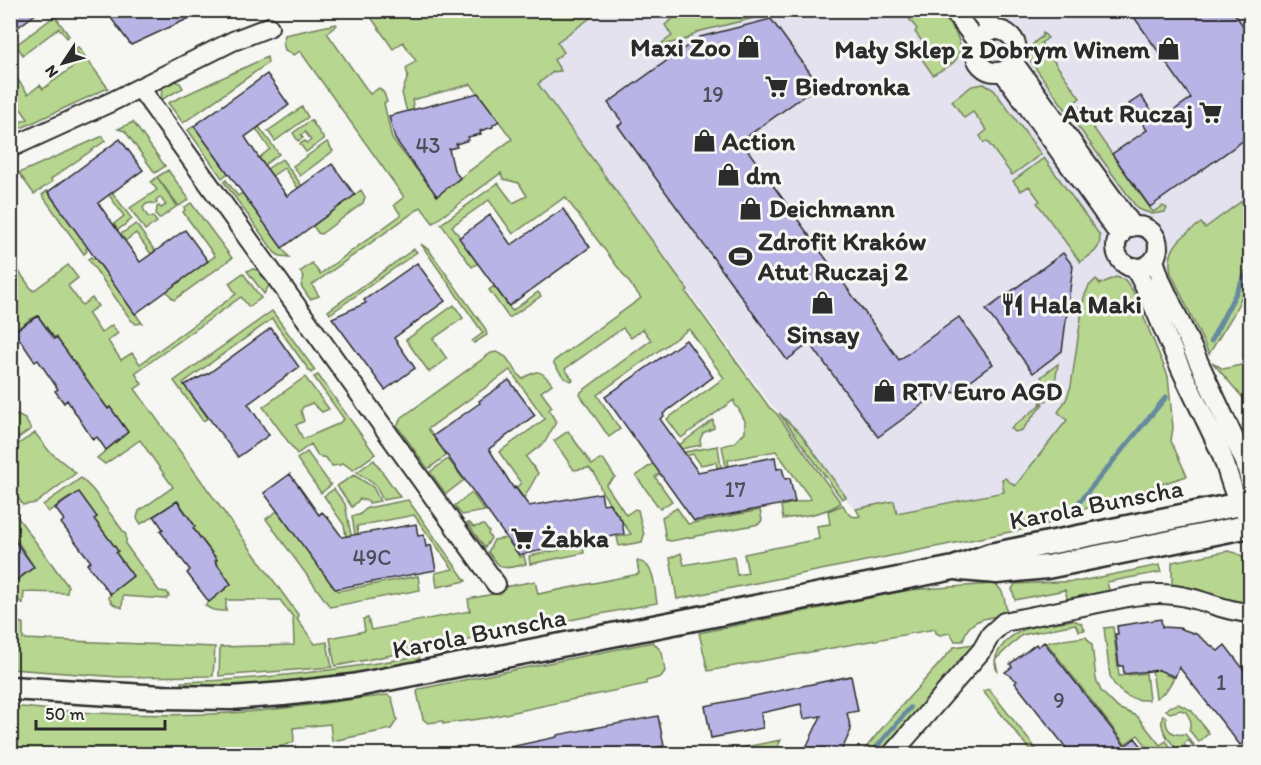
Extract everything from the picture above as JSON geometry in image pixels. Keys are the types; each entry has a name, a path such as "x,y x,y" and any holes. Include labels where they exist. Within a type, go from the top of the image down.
{"main road":[{"name":"Karola Bunscha","path":"10,688 231,698 311,691 401,678 954,568 990,555 1246,509"},
{"name":"Karola Bunscha","path":"954,568 997,572 1047,567 1251,526"}],"street":[{"path":"953,10 976,41 977,63 989,72 1008,67 1017,51 1013,38 1002,30 984,33 976,41"},
{"path":"977,10 995,30"},
{"path":"10,148 233,41 269,27"},
{"path":"1008,67 1126,231"},
{"path":"140,87 496,584"},
{"path":"1146,228 1155,236 1158,250 1154,260 1144,266 1134,267 1125,263 1119,256 1117,246 1126,231 1146,228"},
{"path":"1154,260 1163,287 1245,462 1251,481"},
{"path":"1134,267 1156,309 1246,509"},
{"path":"892,754 982,650 991,634 1004,622 1153,593 1186,597 1225,610 1251,613"}],"shaded area":[{"name":"Atut Ruczaj","path":"547,10 1244,11 1250,20 1250,218 1194,285 1114,331 1068,420 1015,486 1004,492 896,513 854,509 800,433 771,405 538,84"}],"green space":[{"path":"377,10 600,11 557,42 564,52 554,60 561,71 553,72 538,84 688,290 686,292 769,407 777,414 841,503 806,516 783,519 781,506 811,499 776,451 728,460 729,466 726,467 722,446 734,443 745,432 745,421 735,406 734,400 681,438 667,419 724,378 689,329 597,395 620,429 609,437 580,395 581,392 651,340 643,329 631,338 623,328 565,369 573,380 571,381 564,378 554,364 554,361 641,298 565,197 513,234 489,200 452,226 478,263 472,267 441,224 498,183 513,203 527,196 519,183 503,179 501,173 433,223 421,207 312,285 319,296 310,299 301,286 304,277 300,272 312,263 320,274 401,215 394,205 404,197 300,51 294,55 285,50 283,43 285,35 337,25 327,33 370,94 379,88 384,93 392,139 437,195 512,139 471,84 412,100 414,110 407,112 402,93 408,76 406,68 416,61 403,42 393,49 368,13"},
{"path":"684,10 749,11 754,18 697,32 687,39 663,45 662,43 672,36 665,25"},
{"path":"903,11 939,11 957,35 960,48 954,62 933,75 922,59 930,52"},
{"path":"55,16 69,36 67,38 59,28 23,55 16,45"},
{"path":"1043,33 1048,38 1041,43 1080,98 1075,102 1153,212 1163,206 1167,208 1165,212 1152,214 1138,209 1031,62 1032,47"},
{"path":"78,47 108,88 17,130 15,124 28,119 11,95 11,70 28,94 40,85 43,89 82,60 75,49"},
{"path":"267,57 268,63 183,123 168,103"},
{"path":"172,80 180,83 183,88 161,100 162,88"},
{"path":"984,84 994,90 1041,154 1012,175 987,141 984,143 980,136 987,130 973,112 964,118 952,101 972,86"},
{"path":"302,107 308,117 275,141 268,131"},
{"path":"311,120 324,139 306,152 300,144 311,140 305,132 301,135 303,138 298,141 293,133"},
{"path":"133,122 165,166 155,173 125,131 118,129"},
{"path":"194,126 228,173 222,178 188,130"},
{"path":"259,127 279,154 264,165 259,158 270,149 256,129"},
{"path":"103,136 105,141 51,179 52,182 34,194 19,173"},
{"path":"327,142 333,151 300,176 293,166"},
{"path":"1044,158 1099,234 1098,248 1080,262 1037,203 1040,201 1029,186 1021,191 1013,181"},
{"path":"282,159 302,186 298,188 284,168 272,176 267,169"},
{"path":"168,170 189,199 179,206 157,177"},
{"path":"157,177 177,206 159,219 156,215 157,207 161,208 166,205 160,197 155,204 146,204 143,208 148,217 153,217 157,222 145,230 130,208 157,190 151,182"},
{"path":"226,180 238,196 242,193 289,257 275,253 224,182"},
{"path":"361,190 365,197 363,203 321,234 318,233 313,226"},
{"path":"47,191 88,247 84,254 42,195"},
{"path":"112,192 132,219 118,230 114,224 124,216 109,195"},
{"path":"1250,195 1250,279 1233,315 1209,354 1171,273 1171,256 1177,243 1188,232 1201,223 1205,228"},
{"path":"191,203 232,258 174,300 166,291 215,256 183,212 184,208"},
{"path":"136,224 155,251 151,254 136,233 125,241 121,234"},
{"path":"421,244 429,250 485,328 487,335 474,343 472,341 483,333"},
{"path":"414,249 417,252 330,314 328,311"},
{"path":"95,258 142,323 136,324 131,320 88,259"},
{"path":"68,265 78,278 68,286 82,305 92,298 98,306 88,313 101,333 112,325 118,333 108,341 121,360 132,353 140,364 236,294 229,283 243,273 261,298 249,307 241,297 135,373 142,384 135,389 299,616 297,619 315,644 327,642 332,667 219,676 220,647 294,645 293,617 280,600 226,600 226,611 212,610 205,605 231,584 215,561 217,559 193,528 195,526 178,501 141,524 137,518 139,511 173,487 140,440 105,464 97,458 128,432 38,316 11,334 11,270 15,266 33,291"},
{"path":"253,269 261,271 270,284 264,294 247,271"},
{"path":"1116,277 1125,280 1133,291 1168,376 1173,428 1171,441 1187,476 1149,488 1123,504 1087,508 1045,525 677,599 670,558 681,553 684,565 734,556 737,575 748,573 744,554 819,539 817,526 830,524 828,511 843,505 850,515 857,517 860,516 856,509 894,501 897,513 1004,492 1002,479 1005,478 1015,486 1067,420 1058,412 1071,386 1084,297 1089,286 1096,279 1100,284"},
{"path":"494,286 512,311 538,292 541,296 509,318 489,290"},
{"path":"454,305 463,318 433,339 447,359 429,372 406,340"},
{"path":"272,311 315,370 311,373 272,319 183,383 208,418 203,421 174,381"},
{"path":"497,352 506,357 522,379 531,373 538,372 545,375 552,384 541,392 552,407 549,410 556,422 545,442 526,457 538,473 524,498 516,488 521,483 499,452 545,419 510,370 428,429 447,455 428,469 397,426 401,418 491,353"},
{"path":"1212,362 1223,369 1250,363 1250,406"},
{"path":"1058,364 1051,393 1046,401 1041,403 1040,398 1051,391 1041,377"},
{"path":"318,375 375,454 353,470 343,463 332,466 326,458 318,456 311,444 297,454 263,407 305,377 329,409 322,412 312,403 303,407 301,411 304,421 296,425 303,439 338,424 344,419 314,377"},
{"path":"1041,403 1043,404 1022,430 1015,432 1011,428 1038,407"},
{"path":"779,413 800,433 846,497 842,499"},
{"path":"17,415 25,419 31,429 11,443 11,429 14,426 11,418"},
{"path":"713,420 714,428 703,433 700,440 701,445 671,451"},
{"path":"568,431 592,465 601,459 604,460 615,477 606,485 626,515 635,509 638,510 644,535 642,542 619,546 617,537 631,534 602,492 595,474 589,468 574,470 554,441"},
{"path":"35,433 49,451 76,473 36,503 23,505 11,488 11,449"},
{"path":"718,446 721,467 717,468 716,462 701,465 693,454 683,457 655,477 672,501 660,509 636,476 663,456"},
{"path":"307,452 331,485 321,493 297,459"},
{"path":"448,459 464,480 446,494 430,472"},
{"path":"374,460 400,497 383,500 375,485 357,472"},
{"path":"354,475 373,487 380,501 369,503 369,501 360,499 352,507 337,486"},
{"path":"81,478 93,490 126,535 126,545 159,591 167,592 169,596 166,599 123,596 122,608 113,604 108,597 110,594 133,576 94,519 97,517 70,497 48,512 43,505"},
{"path":"334,489 345,504 351,535 346,536 344,525 324,496"},
{"path":"472,493 485,511 462,515 454,506"},
{"path":"408,500 466,581 437,587 435,573 453,569 414,515 357,526 358,534 355,535 352,516 359,515 367,508"},
{"path":"10,507 68,586 67,593 24,592 23,604 11,593 12,585 34,567 11,531"},
{"path":"677,508 688,524 760,510 762,520 759,524 671,541 666,540 662,517"},
{"path":"277,511 338,591 418,576 420,590 330,607 266,519"},
{"path":"467,523 473,527 484,525 491,538 485,548"},
{"path":"506,538 520,557 524,556 526,564 512,567 500,566 488,552 494,540"},
{"path":"583,545 584,553 530,564 529,556"},
{"path":"1228,551 1243,557 1249,567 1250,596 1244,597 1243,604 1172,585 1172,562"},
{"path":"637,561 648,566 651,571 657,603 335,666 330,638 365,631 363,619 368,618 371,630 470,611 468,599 493,594 504,587 535,581 538,594 639,574"},
{"path":"1159,565 1161,572 1107,582 1110,594 1068,602 1065,590 1015,600 1012,589 1015,584 1081,581"},
{"path":"993,584 1002,592 1007,614 974,623 969,627 963,641 955,641 950,633 940,635 935,629 708,671 699,633 909,590"},
{"path":"1073,620 1081,623 1085,630 1079,631 1075,624 1022,635 996,659 1005,643 1027,629"},
{"path":"11,622 23,623 23,639 215,647 213,676 119,677 11,669"},
{"path":"1113,627 1119,676 1146,673 1149,700 1125,695 1110,676 1104,628"},
{"path":"1086,637 1092,645 1096,679 1101,691 1118,708 1137,716 1160,745 1166,741 1176,754 1153,754 1138,735 1125,744 1046,642"},
{"path":"653,642 662,652 665,671 661,677 646,681 646,684 486,718 443,724 443,721 428,723 423,719 417,692 419,689"},
{"path":"974,644 976,647 882,754 861,754 954,647"},
{"path":"419,656 420,663 301,681 241,685 181,684 181,682 301,674"},
{"path":"1159,669 1174,678 1166,691 1156,698 1152,670"},
{"path":"989,689 1040,754 1033,754 983,691"},
{"path":"388,695 392,698 397,720 391,729 332,741 330,724 293,728 294,741 281,746 259,749 199,751 93,749 11,754 11,706 72,712 164,715 273,709"},
{"path":"1178,704 1191,710 1209,733 1199,742 1189,730 1191,721 1186,712 1181,710 1170,713 1166,710"},
{"path":"1163,715 1166,717 1170,731 1185,734 1194,745 1188,740 1184,744 1188,750 1182,754 1164,732"},
{"path":"781,740 774,754 709,754"}],"building":[{"path":"10,10 41,10 10,33"},
{"path":"105,10 207,10 131,45"},
{"name":"Atut Ruczaj","path":"1129,10 1232,10 1251,37 1251,135 1150,207 1112,154 1147,130 1129,104 1141,96 1159,121 1191,98"},
{"path":"771,19 819,85 741,141 899,360 959,317 993,364 953,393 948,386 878,437 810,343 787,360 618,126 623,123 608,103 700,37"},
{"path":"267,74 289,105 245,137 259,158 287,196 332,164 355,195 282,248 194,126"},
{"path":"478,93 499,121 493,127 480,131 481,134 468,137 469,140 449,149 454,170 460,178 437,196 395,139 389,116"},
{"path":"120,139 143,170 98,203 140,262 185,230 208,261 135,314 48,192"},
{"path":"563,209 590,247 509,306 459,238 490,215 511,245"},
{"path":"1063,253 1073,266 1062,351 1033,373 986,310"},
{"path":"417,263 445,301 394,338 415,368 385,390 332,318 366,303 364,300"},
{"path":"38,316 128,432 106,450 97,437 93,440 67,400 64,403 55,391 58,389 38,360 35,362 14,331"},
{"path":"271,328 299,367 248,404 269,435 238,457 184,385 209,373"},
{"path":"686,340 713,377 663,414 664,416 660,419 698,472 775,457 777,469 782,468 785,479 790,478 795,502 694,521 605,397"},
{"path":"509,380 535,415 489,449 514,489 515,487 529,506 601,493 603,504 609,503 622,521 624,534 519,555 433,436"},
{"path":"290,474 319,515 322,512 342,537 416,524 418,536 424,535 426,547 431,545 436,570 335,589 264,493"},
{"path":"79,492 97,517 94,519 133,576 110,594 87,564 91,562 61,523 64,520 55,508"},
{"path":"177,501 231,584 209,602 187,573 190,570 160,531 163,529 154,516"},
{"path":"10,534 34,567 10,585"},
{"path":"1161,619 1162,627 1179,628 1196,634 1218,651 1225,645 1251,679 1251,737 1240,745 1179,667 1175,677 1159,670 1124,674 1123,666 1119,666 1115,634 1118,634 1117,626"},
{"path":"1044,642 1125,746 1135,738 1148,754 1071,754 1015,683 1017,681 1005,672 1012,667 1010,664 1036,644 1038,647"},
{"path":"851,676 858,711 847,713 851,730 840,754 803,754 821,716 804,719 801,704 761,713 763,728 711,738 705,706"},
{"path":"658,716 664,746 622,754 506,754 505,748 557,737 557,735"}],"waterway":[{"path":"1211,341 1250,266"},
{"path":"1076,506 1166,397"},
{"path":"871,754 910,708"}],"place":[{"name":"Maxi Zoo","path":"749,47"},
{"name":"Mały Sklep z Dobrym Winem","path":"1168,49"},
{"name":"Biedronka","path":"777,86"},
{"name":"Atut Ruczaj","path":"1211,113"},
{"name":"Action","path":"704,141"},
{"name":"dm","path":"728,175"},
{"name":"Deichmann","path":"751,208"},
{"name":"Zdrofit Kraków Atut Ruczaj 2","path":"740,256"},
{"name":"Sinsay","path":"823,303"},
{"name":"Hala Maki","path":"1012,304"},
{"name":"RTV Euro AGD","path":"884,391"},
{"name":"Żabka","path":"523,538"}]}
